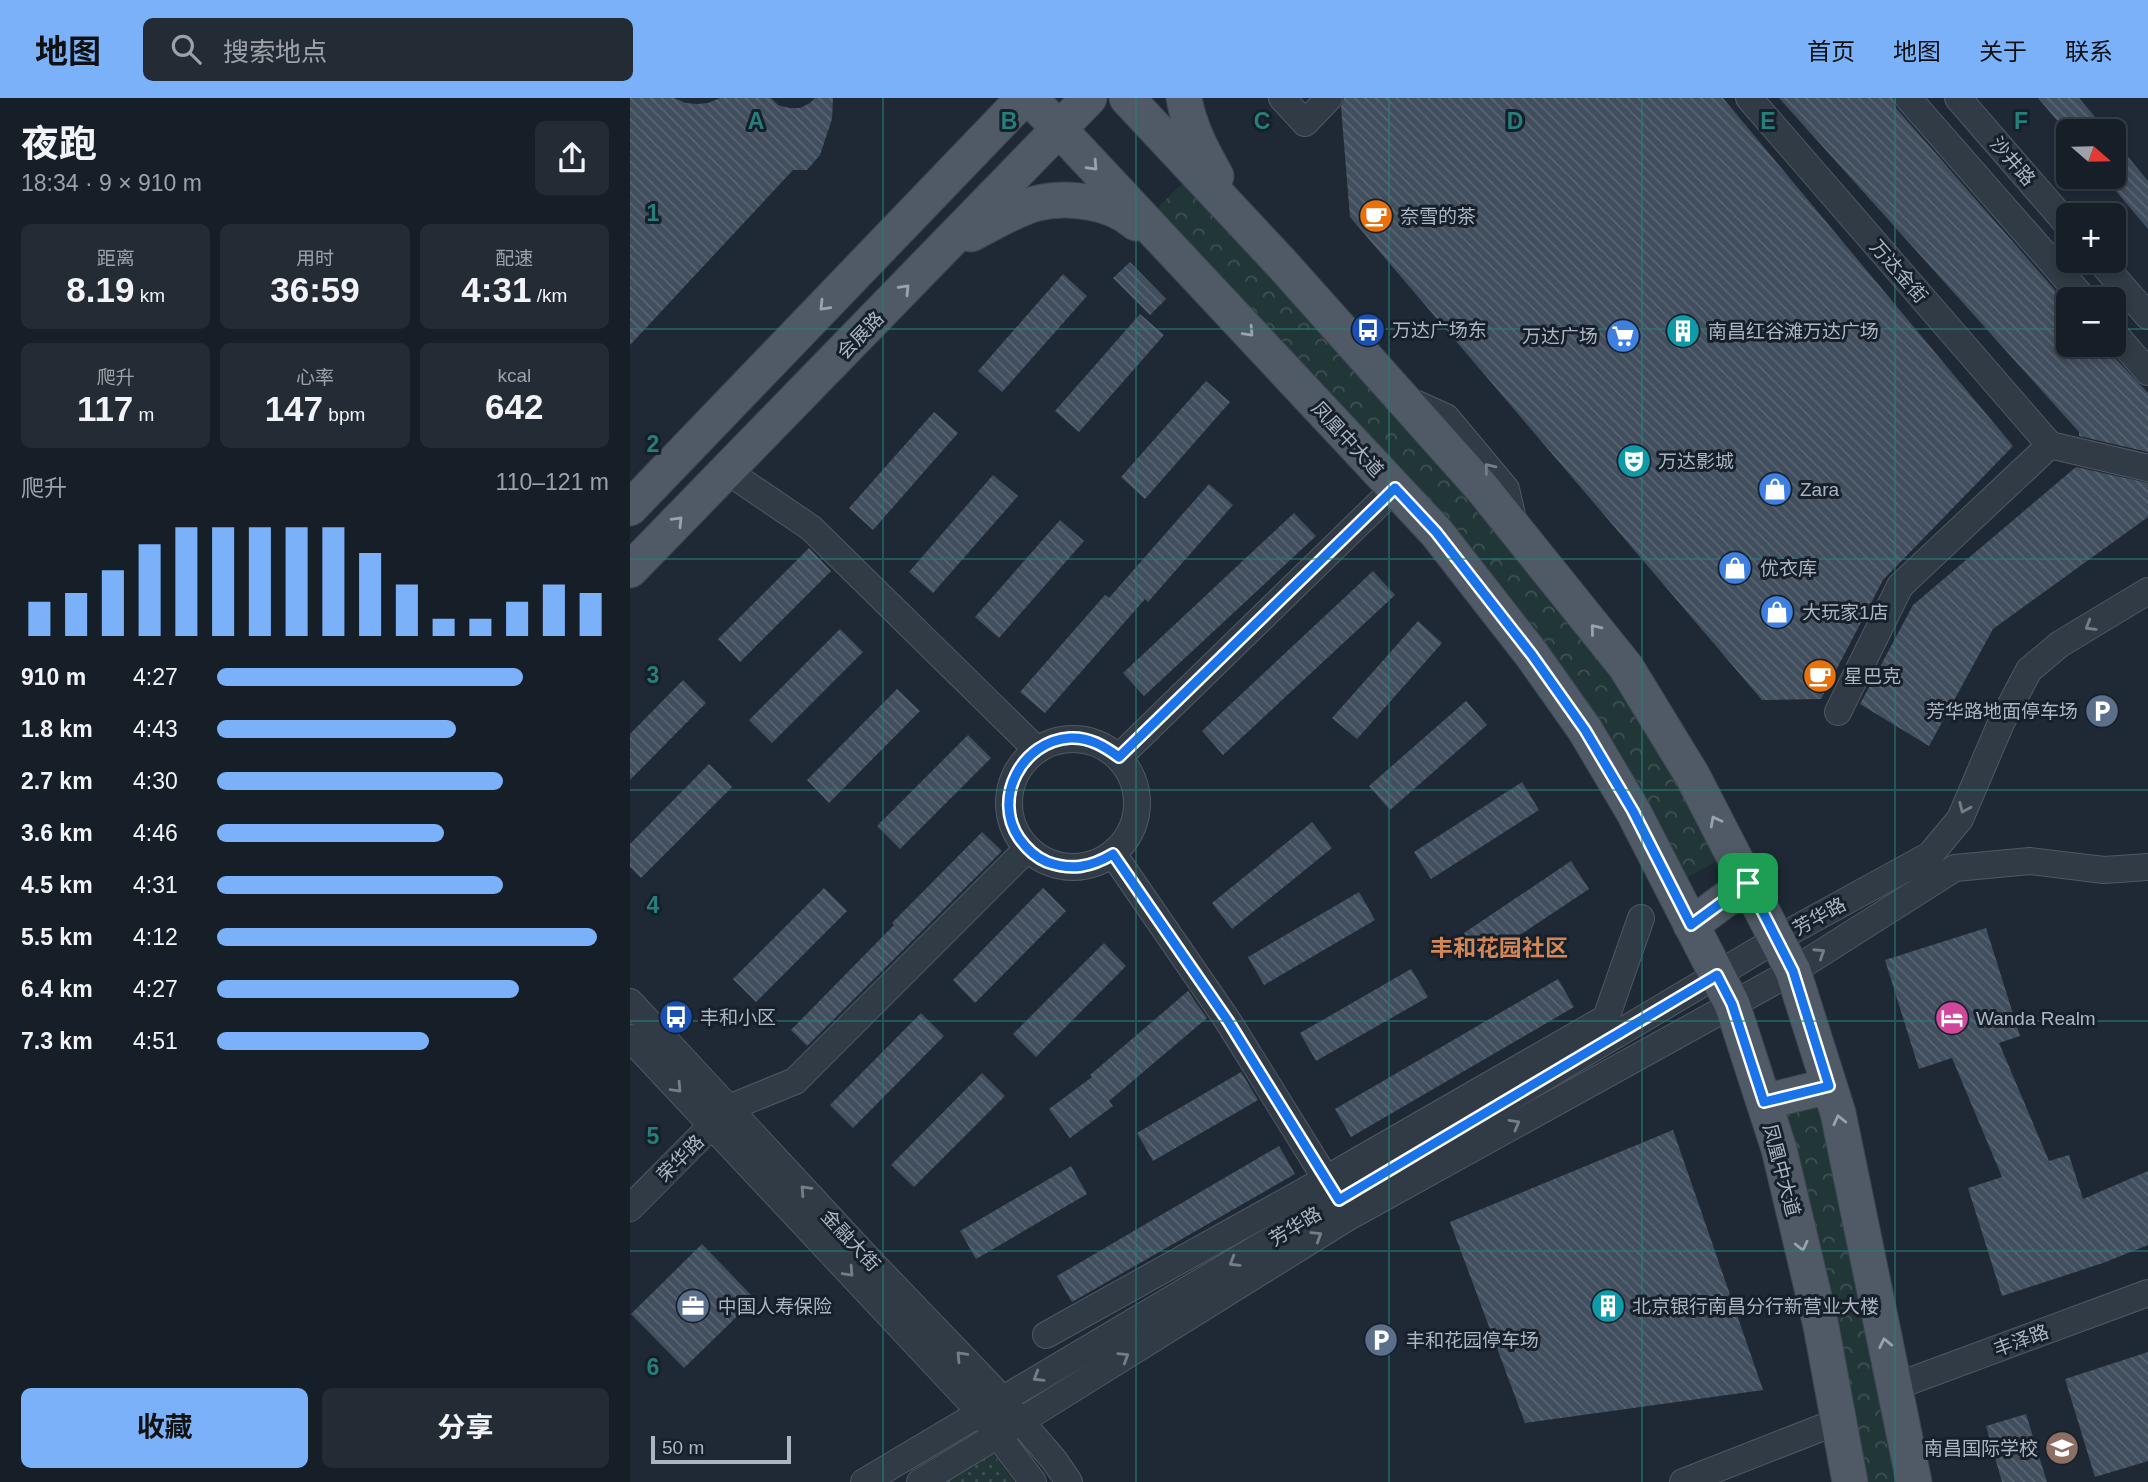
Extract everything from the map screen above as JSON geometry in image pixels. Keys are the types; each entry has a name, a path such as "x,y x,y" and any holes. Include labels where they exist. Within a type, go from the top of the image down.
{"main road":[{"path":"946,178 981,134 992,98"},
{"path":"630,508 1024,98"},
{"name":"凤凰中大道","path":"1030,98 1436,532 1532,655 1585,730 1633,811 1725,990 1764,1102 1779,1149 1818,1312 1850,1482"},
{"name":"会展路","path":"630,570 1089,98"},
{"path":"1127,98 1240,219 1482,488 1626,667 1692,775 1793,971 1838,1113 1914,1482"},
{"path":"1184,98 1188,118 1200,147 1240,219"},
{"path":"946,247 1024,207 1043,201 1070,198 1105,205 1129,218 1221,302"},
{"path":"1691,925 1748,883"},
{"path":"1764,1102 1829,1086"}],"street":[{"path":"1282,98 1305,123 1329,98"},
{"name":"万达金街","path":"1749,98 2050,445"},
{"path":"1908,98 2073,287"},
{"name":"沙井路","path":"1958,98 2056,211"},
{"path":"2110,273 2148,316"},
{"path":"2126,347 2148,372"},
{"path":"1838,712 1900,586 2050,445 2148,468"},
{"path":"727,471 811,528 1037,750"},
{"path":"1119,757 1395,488"},
{"name":"芳华路","path":"920,1482 1345,1219 1725,990 1777,939 1930,855 1960,819 2001,723 2029,670 2060,645 2148,591"},
{"path":"1070,738 1105,746 1119,757 1131,774 1138,796 1136,817 1128,838 1113,854 1097,863 1079,868 1060,867 1042,860 1027,849 1014,830 1009,808 1011,786 1020,765 1037,750 1053,741 1070,738"},
{"path":"721,1117 794,1081 1027,849"},
{"path":"1113,854 1228,1021 1332,1189"},
{"name":"芳华路","path":"864,1482 991,1405 1332,1189 1725,990 1793,971 1955,868 2029,861 2104,870 2148,867"},
{"path":"1045,1335 1332,1189 1606,1018 1641,918"},
{"name":"金融大街","path":"630,1002 721,1117 991,1405 1021,1421 1069,1482"},
{"name":"金融大街","path":"630,1038 721,1117"},
{"name":"荣华路","path":"630,1208 721,1117"},
{"name":"丰泽路","path":"1894,1387 2148,1293"},
{"name":"金融大街","path":"991,1405 997,1436 1033,1482"},
{"path":"1683,1482 1839,1421"}],"green space":[{"path":"1185,181 1386,398 1618,678 1719,860 1684,879 1592,719 1152,213"},
{"path":"1818,1104 1903,1482 1860,1482 1782,1110"},
{"path":"991,1451 1014,1482 941,1482"}],"building":[{"path":"630,98 674,98 697,104 720,98 771,98 778,105 800,108 815,98 833,98 832,119 820,155 807,170 793,170 630,345"},
{"name":"南昌红谷滩万达广场","path":"1344,98 1723,98 2013,446 1883,580 1821,699 1762,700 1350,217 1341,107"},
{"path":"1779,98 1893,98 1896,108 2056,291 2056,357 2114,357 2148,393 2148,452 2079,436 2079,432"},
{"path":"2038,98 2079,98 2097,119 2056,119"},
{"path":"2126,154 2148,181 2148,229 2114,189 2126,189"},
{"path":"1130,262 1166,299 1150,315 1113,278"},
{"path":"1063,274 1087,296 1002,392 978,371"},
{"path":"1140,314 1164,335 1079,432 1055,411"},
{"path":"1206,381 1230,402 1145,499 1121,477"},
{"path":"934,412 958,433 873,530 849,508"},
{"path":"2076,467 2148,483 2148,517 1993,629 1929,746 1860,704 1913,605"},
{"path":"993,475 1018,496 933,593 909,572"},
{"path":"1209,484 1233,505 1148,602 1145,599 1045,713 1020,692 1105,595 1109,598"},
{"path":"1294,513 1316,536 1144,696 1123,673"},
{"path":"1060,520 1084,541 999,638 975,617"},
{"path":"809,548 831,571 740,662 718,639"},
{"path":"1373,571 1395,595 1223,755 1202,731"},
{"path":"1418,621 1442,643 1357,739 1332,718"},
{"path":"840,629 863,652 772,743 749,720"},
{"path":"683,680 706,703 630,780 630,734"},
{"path":"897,689 920,711 829,803 807,780"},
{"path":"1466,701 1487,725 1390,810 1369,786"},
{"path":"968,735 991,758 900,849 877,826"},
{"path":"709,764 732,787 641,878 630,867 630,844"},
{"path":"1522,782 1539,810 1431,879 1414,852"},
{"path":"1312,822 1332,848 1232,929 1212,903"},
{"path":"982,832 1002,851 807,1046 791,1030"},
{"path":"1571,861 1589,889 1482,960 1464,933"},
{"path":"824,888 847,911 756,1002 733,979"},
{"path":"1043,888 1066,911 975,1003 953,980"},
{"path":"1359,892 1375,920 1264,985 1248,957"},
{"path":"1986,928 2020,1036 1999,1043 2049,1161 2069,1155 2083,1199 2148,1171 2148,1245 2103,1263 2002,1296 1968,1188 2002,1177 1952,1058 1919,1069 1885,960"},
{"path":"1104,943 1126,966 1036,1057 1013,1034"},
{"path":"1411,969 1428,997 1316,1061 1300,1033"},
{"path":"1558,979 1574,1007 1351,1137 1335,1109"},
{"path":"1188,991 1207,1018 1109,1101 1113,1106 1070,1138 1049,1109 1092,1077 1090,1075"},
{"path":"921,1013 944,1036 853,1128 830,1105"},
{"path":"1241,1072 1258,1100 1153,1161 1137,1133"},
{"path":"982,1073 1005,1096 914,1187 891,1165"},
{"name":"北京银行南昌分行新营业大楼","path":"1673,1130 1763,1390 1525,1423 1450,1222"},
{"path":"1279,1146 1295,1174 1072,1302 1057,1276"},
{"path":"1071,1166 1087,1194 976,1259 960,1231"},
{"name":"中国人寿保险","path":"702,1244 755,1299 684,1368 631,1314"},
{"path":"2148,1352 2148,1461 2095,1477 2065,1379"},
{"path":"2026,1414 2047,1482 2002,1482 1986,1426"}],"place":[{"name":"奈雪的茶","path":"1376,216"},
{"name":"万达广场东","path":"1368,330"},
{"name":"南昌红谷滩万达广场","path":"1683,331"},
{"name":"万达广场","path":"1623,336"},
{"name":"万达影城","path":"1634,461"},
{"name":"Zara","path":"1775,489"},
{"name":"优衣库","path":"1735,568"},
{"name":"大玩家1店","path":"1777,612"},
{"name":"星巴克","path":"1820,676"},
{"name":"芳华路地面停车场","path":"2102,711"},
{"name":"丰和小区","path":"676,1017"},
{"name":"Wanda Realm","path":"1952,1018"},
{"name":"中国人寿保险","path":"693,1306"},
{"name":"北京银行南昌分行新营业大楼","path":"1608,1306"},
{"name":"丰和花园停车场","path":"1381,1340"},
{"name":"南昌国际学校","path":"2062,1448"}],"district":[{"name":"丰和花园社区","path":"1499,948"}],"route":[{"path":"1395,488 1436,532 1532,655 1585,730 1633,811 1691,925 1748,883 1793,971 1829,1086 1764,1102 1732,1004 1717,975 1339,1200 1228,1021 1113,854 1097,863 1079,868 1060,867 1042,860 1027,849 1014,830 1009,808 1011,786 1020,765 1037,750 1053,741 1070,738 1088,740 1105,746 1119,757 1395,488"}]}
